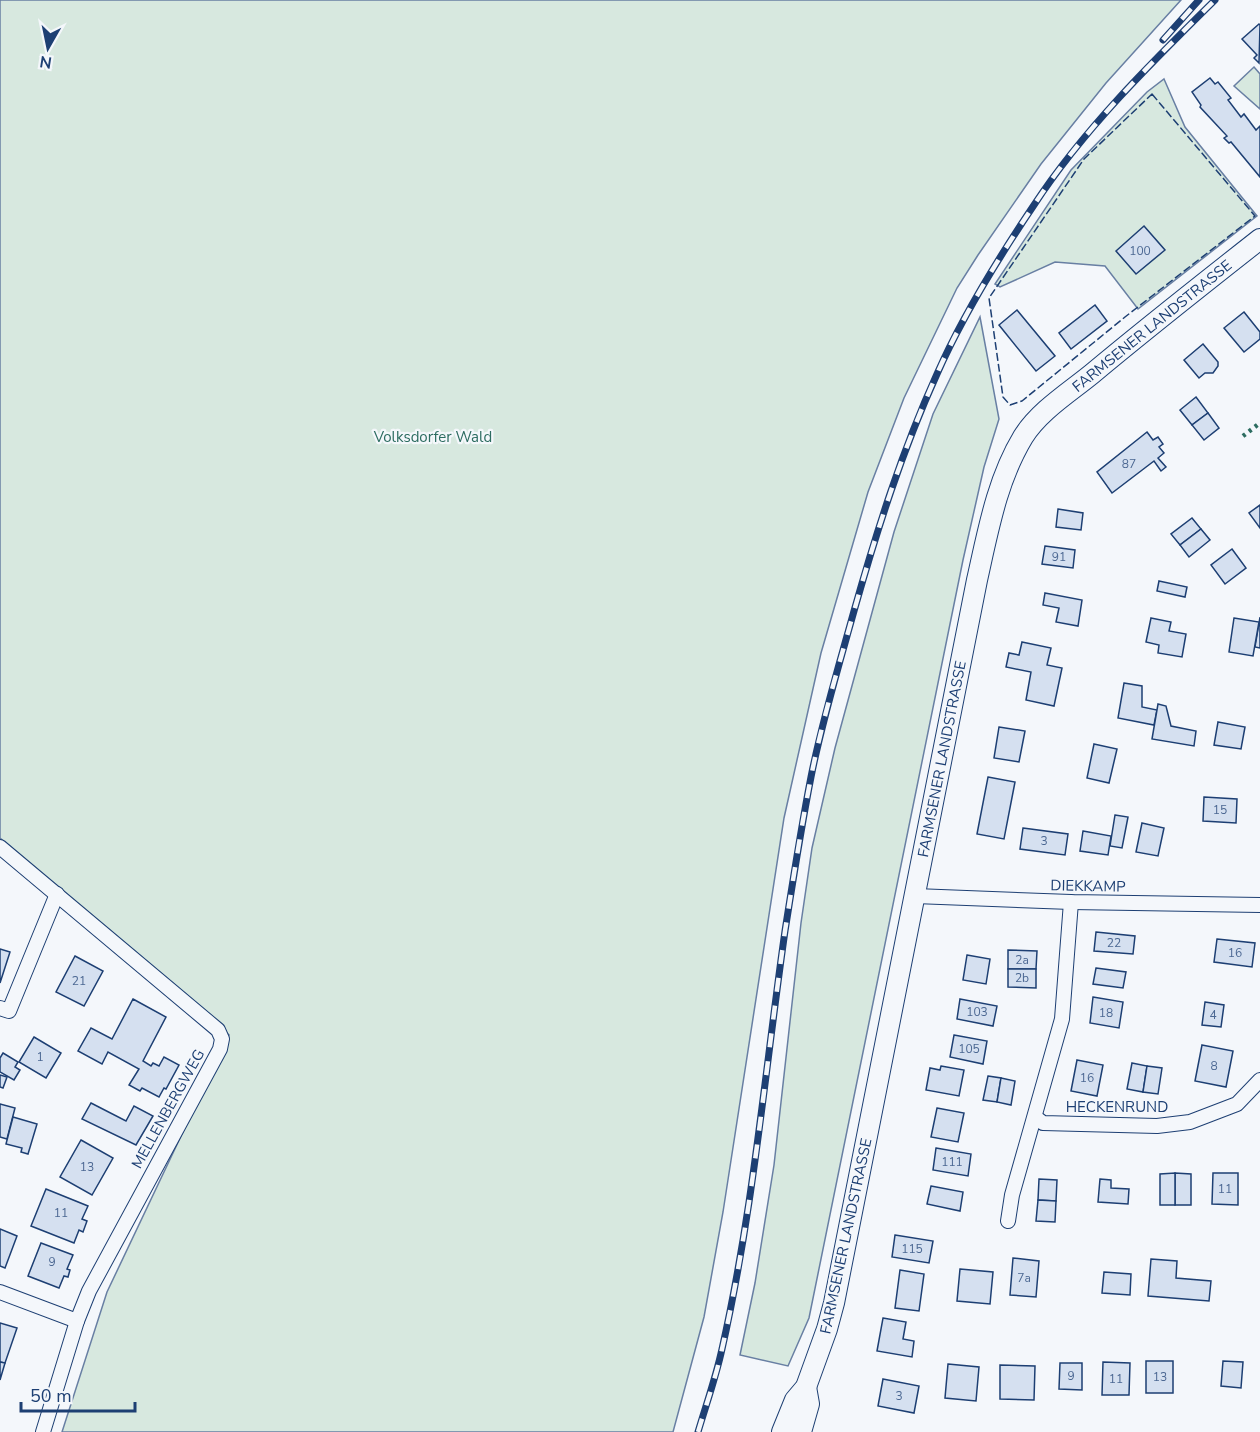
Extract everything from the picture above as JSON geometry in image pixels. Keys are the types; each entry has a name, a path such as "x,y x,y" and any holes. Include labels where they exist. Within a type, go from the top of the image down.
{"main road":[{"name":"FARMSENER LANDSTRASSE","path":"782,1432 795,1400 806,1387 834,1303 987,534 1005,473 1032,426 1063,398 1260,239"},
{"name":"FARMSENER LANDSTRASSE","path":"801,1432 809,1404 806,1387"}],"street":[{"name":"MELLENBERGWEG","path":"0,847 218,1030 222,1039 220,1049 88,1291 43,1432"},
{"path":"0,1008 9,1011 57,894"},
{"name":"DIEKKAMP","path":"915,896 1071,902 1260,904"},
{"path":"1008,1221 1012,1195 1062,1019 1071,902"},
{"name":"HECKENRUND","path":"1035,1117 1043,1123 1157,1126 1190,1122 1237,1104 1260,1080"},
{"path":"0,1292 77,1320"}],"green space":[{"name":"Volksdorfer Wald","path":"0,0 1181,0 1106,83 1041,164 957,288 904,398 868,492 821,653 784,818 723,1212 704,1317 673,1432 62,1432 107,1292 229,1035 0,838"},
{"path":"1254,67 1260,74 1260,109 1234,86"},
{"path":"1164,79 1185,127 1257,216 1138,309 1105,266 1055,262 1000,287 995,284 1071,170 1147,92"},
{"path":"980,317 999,419 984,467 963,560 809,1318 788,1366 740,1355 755,1283 774,1165 801,923 812,848 835,748 894,532 933,414"}],"building":[{"path":"1259,24 1259,63 1254,58 1257,55 1242,39"},
{"path":"1210,78 1215,84 1218,82 1231,98 1228,100 1241,117 1244,114 1256,130 1260,126 1260,177 1231,142 1229,143 1224,138 1227,136 1200,107 1201,105 1192,92"},
{"path":"1144,226 1165,250 1136,274 1116,251"},
{"path":"1095,305 1107,321 1071,349 1059,333"},
{"path":"1017,310 1055,356 1036,371 999,325"},
{"path":"1244,312 1260,332 1260,339 1244,352 1224,328"},
{"path":"1203,344 1218,362 1218,366 1213,373 1205,373 1199,378 1184,360"},
{"path":"1196,397 1208,413 1192,425 1180,410"},
{"path":"1208,413 1219,428 1204,440 1192,425"},
{"path":"1147,432 1153,440 1158,437 1163,444 1159,447 1164,453 1158,458 1166,467 1161,471 1154,461 1112,493 1097,472"},
{"path":"1260,505 1260,528 1249,513"},
{"path":"1058,509 1083,513 1081,530 1056,527"},
{"path":"1192,518 1201,529 1180,545 1171,534"},
{"path":"1201,529 1210,540 1189,557 1180,545"},
{"path":"1045,546 1075,550 1073,568 1042,564"},
{"path":"1232,549 1246,568 1225,584 1211,565"},
{"path":"1159,581 1187,587 1185,597 1157,591"},
{"path":"1045,593 1082,600 1078,626 1056,622 1059,608 1043,605"},
{"path":"1260,617 1260,648 1255,647"},
{"path":"1151,618 1171,622 1169,631 1186,634 1182,657 1158,653 1159,645 1146,642"},
{"path":"1234,618 1259,622 1253,656 1229,652"},
{"path":"1022,642 1051,648 1047,665 1062,668 1054,706 1026,700 1031,672 1006,667 1009,653 1019,655"},
{"path":"1124,683 1142,686 1142,707 1157,710 1154,725 1118,718"},
{"path":"1158,704 1166,706 1171,726 1196,731 1194,746 1152,739"},
{"path":"1218,722 1245,727 1241,749 1214,745"},
{"path":"999,727 1025,731 1019,762 994,758"},
{"path":"1094,744 1117,749 1109,783 1087,778"},
{"path":"988,777 1015,782 1004,839 977,834"},
{"path":"1204,797 1237,799 1236,823 1203,821"},
{"path":"1115,815 1128,817 1122,848 1110,846"},
{"path":"1142,823 1164,828 1158,856 1136,852"},
{"path":"1023,828 1068,834 1065,855 1020,849"},
{"path":"1083,831 1111,836 1108,855 1080,851"},
{"path":"1096,932 1135,936 1133,954 1094,951"},
{"path":"1217,939 1255,943 1252,967 1214,962"},
{"path":"0,949 10,952 0,983"},
{"path":"1008,950 1037,951 1036,969 1008,969"},
{"path":"967,955 990,959 986,984 963,980"},
{"path":"75,956 103,971 84,1006 56,992"},
{"path":"1096,968 1126,972 1123,988 1093,984"},
{"path":"1008,969 1036,969 1036,988 1008,987"},
{"path":"1093,997 1123,1002 1119,1028 1090,1023"},
{"path":"133,999 166,1017 143,1061 151,1066 153,1063 159,1066 164,1057 179,1065 159,1097 142,1088 140,1091 129,1085 139,1069 108,1052 102,1064 78,1051 91,1028 112,1039"},
{"path":"960,999 997,1006 993,1026 957,1019"},
{"path":"1205,1002 1224,1005 1221,1027 1202,1025"},
{"path":"954,1035 987,1041 983,1064 950,1057"},
{"path":"34,1037 61,1053 46,1078 19,1062"},
{"path":"1202,1045 1233,1051 1226,1087 1195,1081"},
{"path":"3,1053 18,1062 15,1067 20,1070 14,1080 0,1072 0,1058"},
{"path":"1077,1060 1103,1065 1097,1096 1071,1091"},
{"path":"1132,1063 1147,1066 1143,1092 1127,1089"},
{"path":"941,1066 964,1070 959,1096 926,1090 930,1068 940,1070"},
{"path":"1147,1066 1162,1068 1158,1094 1143,1092"},
{"path":"0,1075 7,1077 3,1088 0,1087"},
{"path":"988,1076 1001,1078 997,1102 983,1100"},
{"path":"1001,1078 1015,1081 1011,1105 997,1102"},
{"path":"91,1103 126,1121 134,1106 153,1116 136,1145 82,1119"},
{"path":"0,1104 15,1108 7,1139 0,1137"},
{"path":"937,1108 964,1113 958,1142 931,1137"},
{"path":"13,1117 37,1124 28,1154 21,1152 22,1148 6,1144"},
{"path":"81,1140 113,1158 92,1195 60,1177"},
{"path":"936,1148 971,1154 968,1176 933,1170"},
{"path":"1175,1173 1191,1174 1191,1205 1175,1205"},
{"path":"1175,1173 1175,1205 1160,1205 1160,1174"},
{"path":"1213,1173 1238,1173 1238,1205 1212,1204"},
{"path":"1039,1179 1057,1180 1056,1201 1038,1200"},
{"path":"1100,1179 1111,1180 1111,1188 1129,1189 1128,1204 1098,1202"},
{"path":"931,1186 963,1192 960,1211 927,1204"},
{"path":"46,1189 88,1206 82,1219 87,1221 83,1232 79,1230 74,1243 31,1226"},
{"path":"1038,1200 1056,1201 1055,1222 1036,1221"},
{"path":"0,1229 17,1236 5,1268 0,1266"},
{"path":"895,1235 933,1241 929,1263 892,1257"},
{"path":"41,1243 73,1255 67,1269 70,1270 68,1277 64,1276 59,1288 28,1276"},
{"path":"1013,1258 1039,1261 1036,1297 1010,1295"},
{"path":"1151,1259 1177,1261 1176,1278 1211,1281 1209,1301 1148,1296"},
{"path":"960,1269 993,1272 990,1304 957,1301"},
{"path":"900,1270 924,1274 919,1311 895,1308"},
{"path":"1104,1272 1131,1274 1130,1295 1102,1293"},
{"path":"883,1318 906,1322 903,1339 914,1341 912,1357 877,1351"},
{"path":"0,1323 17,1328 5,1363 0,1362"},
{"path":"1146,1361 1173,1361 1173,1393 1146,1393"},
{"path":"1223,1361 1243,1362 1241,1388 1221,1386"},
{"path":"0,1362 5,1363 0,1380"},
{"path":"1103,1362 1130,1363 1129,1395 1102,1395"},
{"path":"1060,1363 1082,1363 1082,1390 1059,1389"},
{"path":"948,1364 979,1367 976,1401 945,1398"},
{"path":"1000,1365 1035,1366 1034,1400 1000,1399"},
{"path":"883,1379 919,1386 914,1413 878,1406"}],"railway":[{"path":"1163,40 1199,0"},
{"path":"698,1432 720,1359 742,1246 785,931 815,756 863,581 901,461 924,403 969,309 1053,177 1096,124 1215,0"}],"hedge":[{"path":"1243,436 1260,423"}],"fence":[{"path":"1152,94 1255,216 1022,401 1010,405 1003,397 989,298 1084,159 1152,94"}]}
